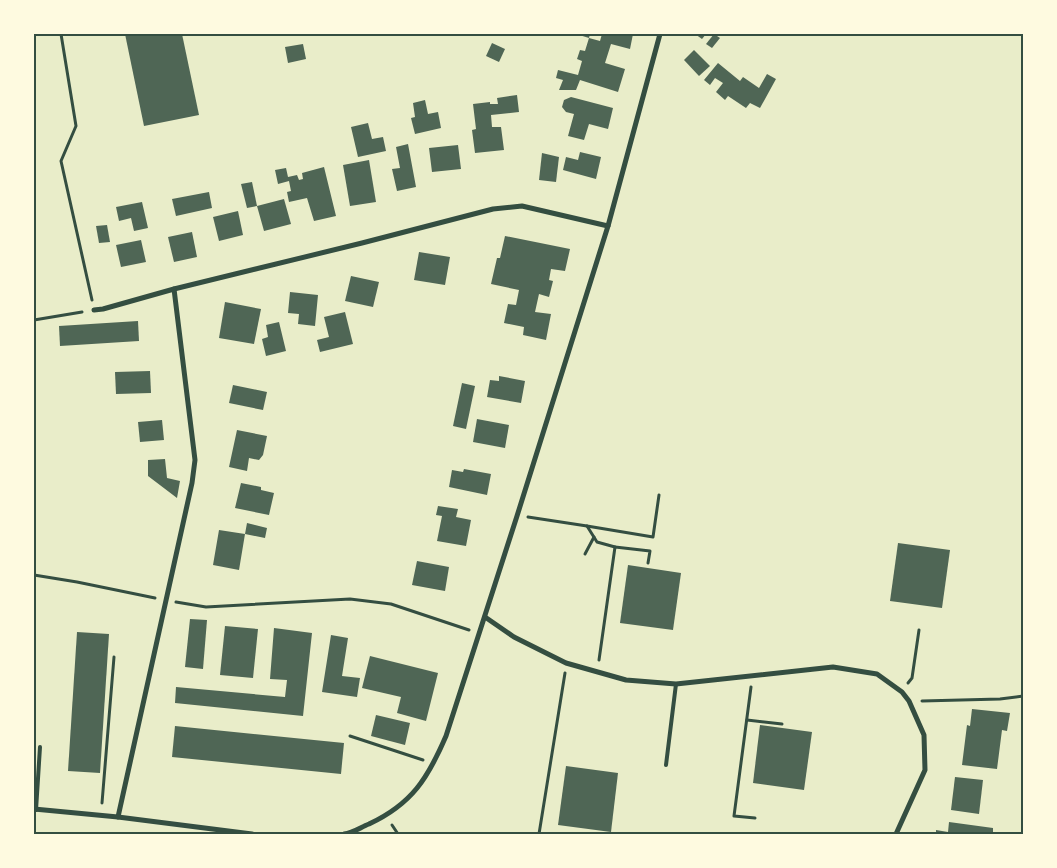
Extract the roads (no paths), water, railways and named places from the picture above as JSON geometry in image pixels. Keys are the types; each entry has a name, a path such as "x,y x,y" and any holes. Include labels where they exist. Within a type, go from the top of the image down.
{"street":[{"path":"344,834 386,816 413,796 434,764 448,729 518,516 608,226 660,34"},
{"path":"94,310 362,244 493,209 522,206 608,226"},
{"path":"118,817 196,460 174,289"},
{"path":"485,617 514,637 566,663 626,680 676,684 833,667 877,674 902,692 909,701 924,735 925,770 896,834"},
{"path":"35,809 118,817 252,834"}],"lane":[{"path":"666,765 676,684"},
{"path":"35,809 40,747"}]}
